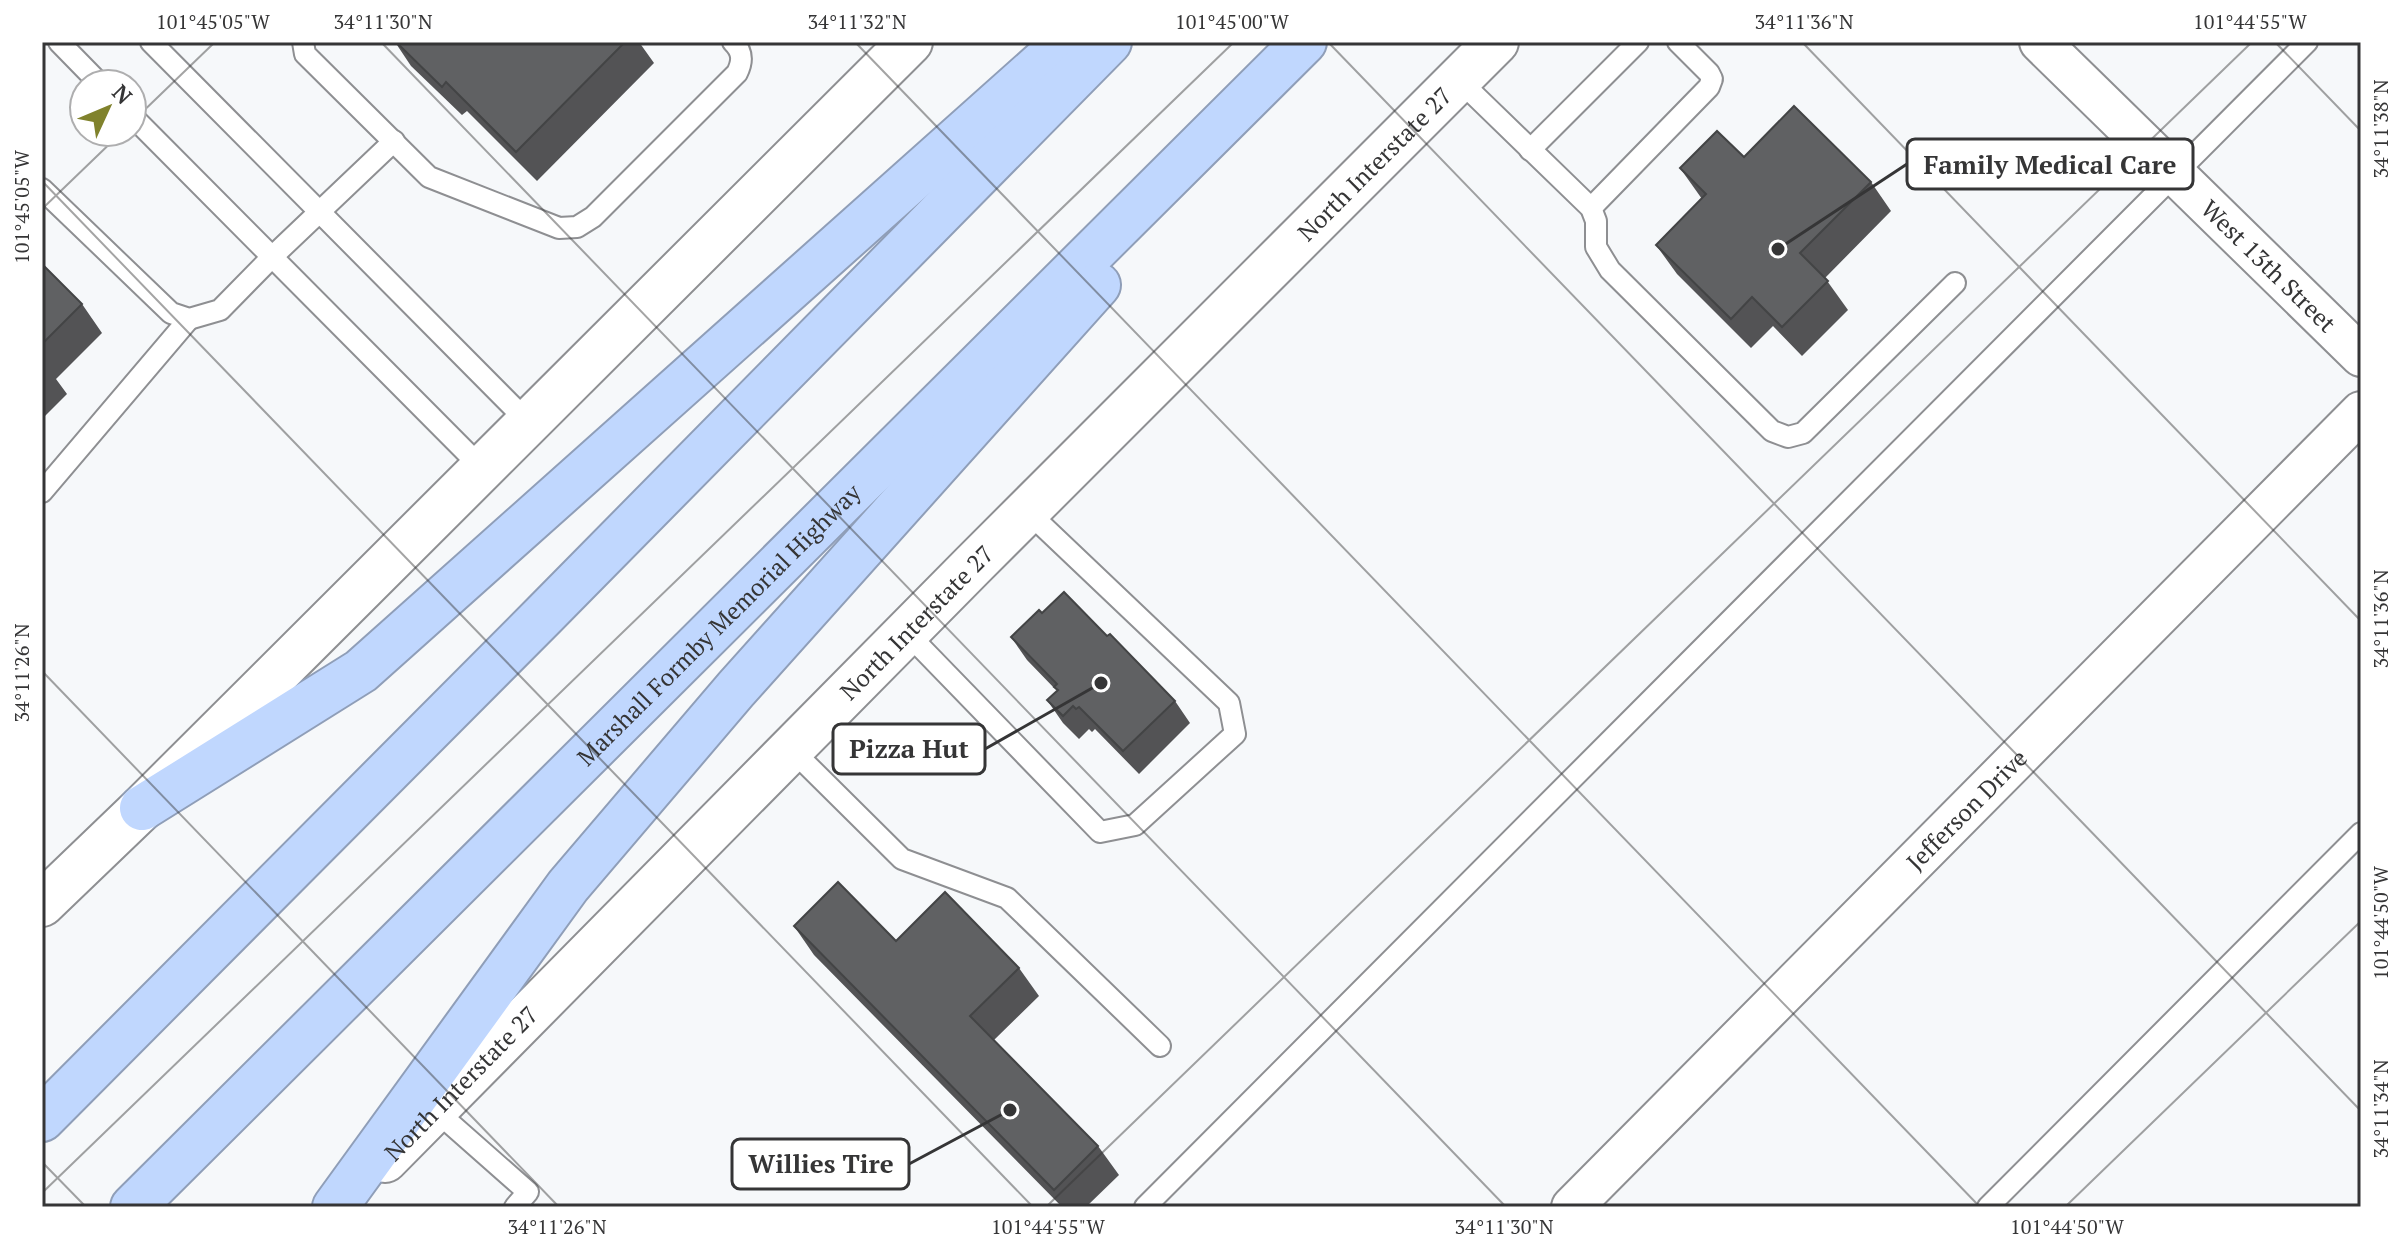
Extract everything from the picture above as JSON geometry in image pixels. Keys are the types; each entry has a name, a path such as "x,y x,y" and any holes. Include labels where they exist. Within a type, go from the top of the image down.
{"highway":[{"path":"142,808 361,671 1066,42"},
{"path":"42,1119 1109,42"},
{"name":"Marshall Formby Memorial Highway","path":"133,1207 1304,42"},
{"path":"337,1207 568,886 736,689 1315,42"}],"main road":[{"path":"42,904 910,42"},
{"name":"North Interstate 27","path":"337,1207 1496,42"}],"street":[{"name":"West 13th Street","path":"2040,42 2361,356"},
{"name":"Jefferson Drive","path":"1572,1207 2361,412"}],"lane":[{"path":"59,42 84,68"},
{"path":"151,42 529,423"},
{"path":"303,42 305,54 429,177 559,228 577,227 593,217 737,73 742,62 737,43"},
{"path":"1530,150 1638,42"},
{"path":"1591,208 1709,87 1712,79 1709,73 1678,42"},
{"path":"1145,1207 2307,42"},
{"path":"1459,80 1591,208 1596,221 1596,247 1610,270 1772,431 1788,437 1803,433 1955,283"},
{"path":"148,132 483,469"},
{"path":"42,492 189,319 220,310 394,141"},
{"path":"42,189 171,313 189,319"},
{"path":"906,632 1100,832 1135,825 1235,734 1229,703 1027,511"},
{"path":"791,749 902,859 1007,898 1160,1046"},
{"path":"1988,1207 2361,833"},
{"path":"435,1110 528,1192 515,1207"}],"building":[{"path":"396,42 625,42 516,152 446,82 442,87"},
{"path":"1794,106 1871,182 1800,253 1828,281 1782,327 1752,297 1731,319 1656,245 1706,194 1680,168 1717,131 1744,157"},
{"path":"42,264 82,304 42,344"},
{"path":"1064,592 1175,701 1123,751 1079,707 1076,709 1073,706 1063,716 1047,700 1058,690 1054,687 1057,684 1011,637 1039,610 1042,613"},
{"path":"838,882 896,941 945,892 1019,968 970,1016 1098,1146 1054,1190 794,926"}],"place":[{"name":"Family Medical Care","path":"1778,249"},
{"name":"Pizza Hut","path":"1101,683"},
{"name":"Willies Tire","path":"1010,1110"}]}
